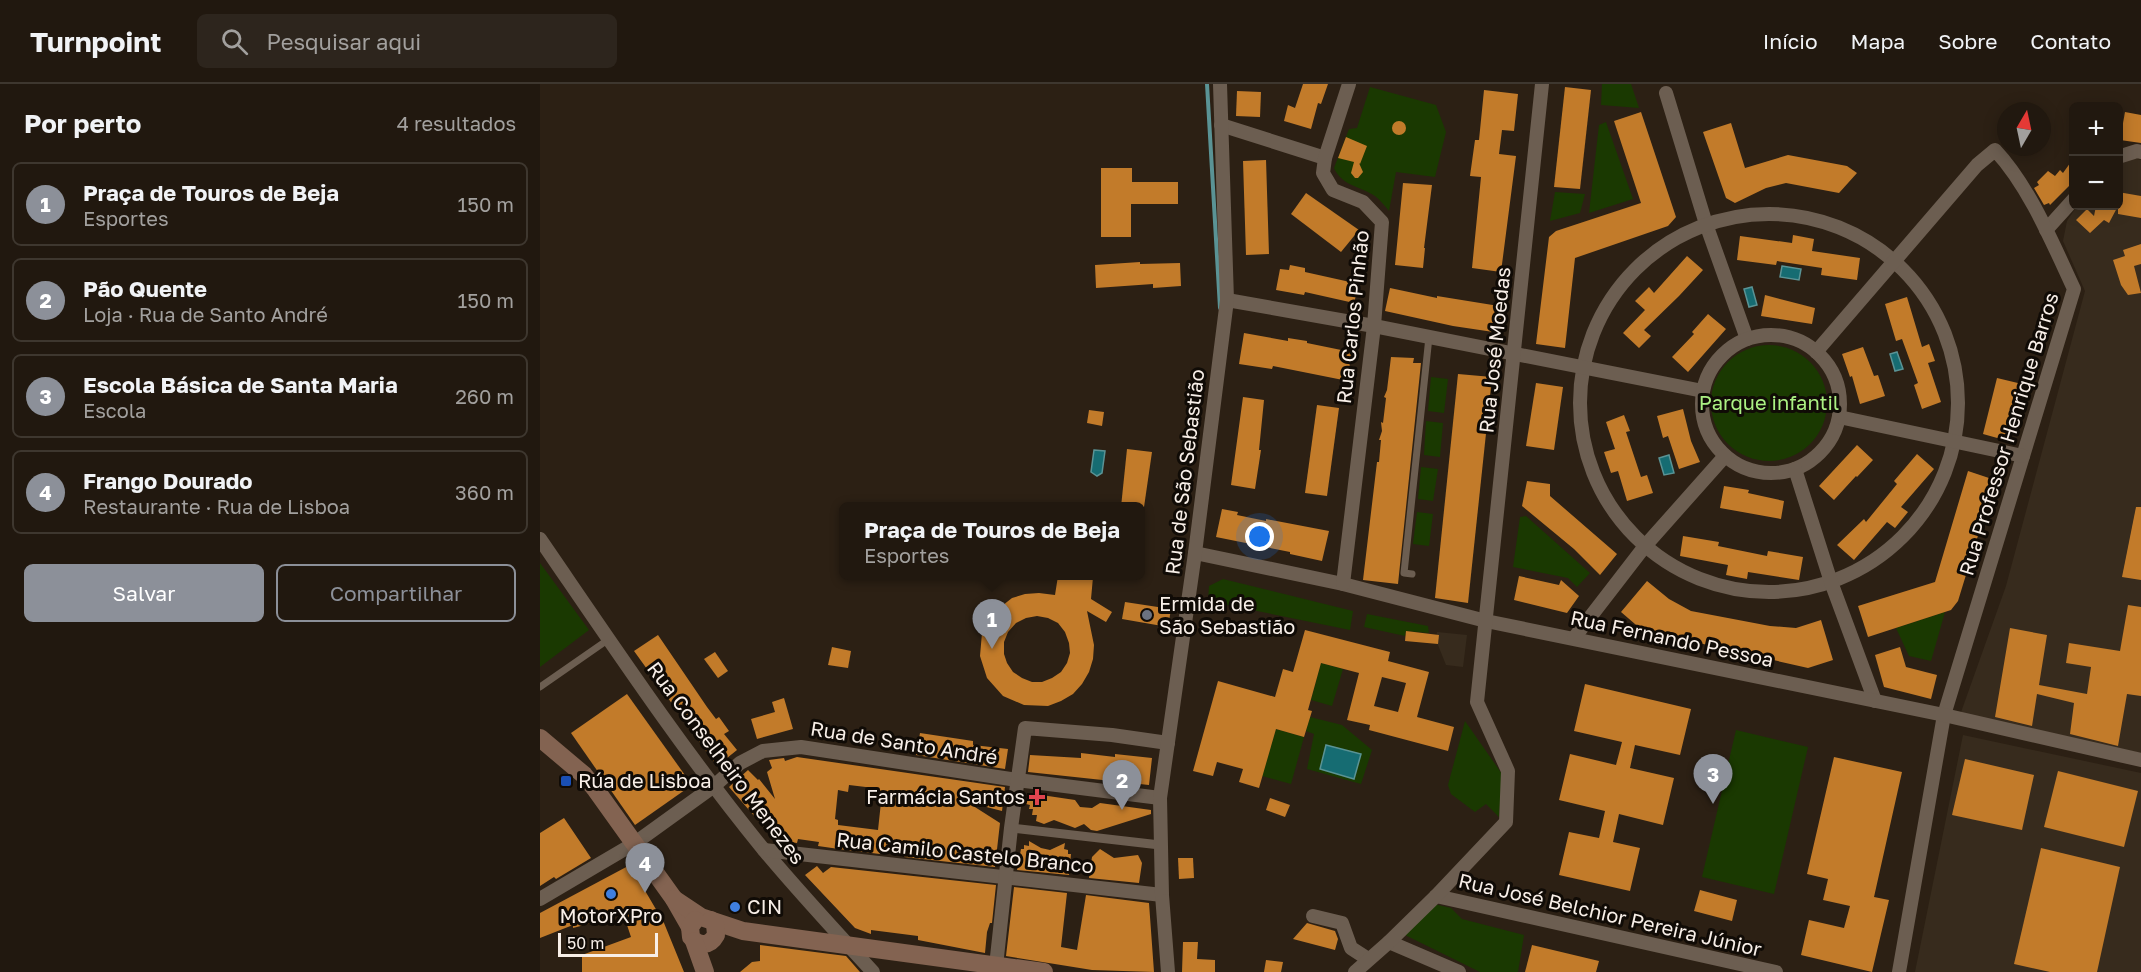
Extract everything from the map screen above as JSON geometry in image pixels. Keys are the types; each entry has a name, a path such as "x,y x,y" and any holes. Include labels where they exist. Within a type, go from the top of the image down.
{"main road":[{"path":"540,738 584,775 674,899 703,931 705,972"},
{"path":"703,931 743,931 990,968 1038,972"}],"street":[{"name":"Rua de São Sebastião","path":"1168,972 1162,895 1160,798 1195,553 1227,300 1220,84"},
{"path":"1221,124 1324,158 1349,84"},
{"name":"Rua José Moedas","path":"1355,972 1436,896 1506,822 1508,771 1477,702 1542,84"},
{"path":"1666,93 1706,224 1747,339"},
{"name":"Rua Professor Henrique Barros","path":"1895,261 1977,165 1995,150 2007,162 2046,230 2074,288 1944,715 1899,972"},
{"path":"2121,156 2141,152"},
{"name":"Rua Carlos Pinhão","path":"1324,158 1323,173 1333,190 1363,202 1382,222 1374,326 1343,584"},
{"path":"2046,230 2069,204"},
{"path":"1772,214 1805,217 1838,226 1868,241 1895,261 1918,285 1936,313 1950,343 1958,376 1959,409 1949,466 1939,488 1912,528 1875,560 1854,573 1831,582 1799,590 1766,592 1734,589 1702,580 1672,566 1646,546 1618,518 1598,484 1585,447 1580,408 1583,367 1596,327 1605,307 1625,280 1648,257 1667,244 1706,224 1739,216 1772,214"},
{"path":"1816,352 1895,261"},
{"path":"1227,300 1374,326 1703,391"},
{"path":"1776,335 1791,338 1816,352 1833,375 1838,388 1839,417 1835,431 1819,454 1795,469 1780,473 1751,471 1725,456 1715,446 1704,421 1702,407 1703,391 1710,372 1723,355 1747,339 1776,335"},
{"path":"1839,417 2023,456"},
{"path":"1574,638 1646,546 1725,456"},
{"path":"1795,469 1831,582 1875,701"},
{"name":"Rua Conselheiro Menezes","path":"540,539 714,786 764,850 873,972"},
{"name":"Rua Fernando Pessoa","path":"1195,553 1343,584 1486,621 1944,715 2141,760"},
{"path":"990,968 1006,877 1025,728 1112,735 1168,743"},
{"name":"Rua de Santo André","path":"540,898 635,843 714,786 740,763 763,751 801,747 1017,780 1160,798"},
{"path":"1011,828 1160,845"},
{"name":"Rua Camilo Castelo Branco","path":"764,850 1162,895"},
{"name":"Rua José Belchior Pereira Júnior","path":"1436,896 1776,972"},
{"path":"1313,916 1342,923 1351,948 1368,959"},
{"path":"1389,942 1459,972"}],"lane":[{"path":"1412,574 1404,573 1429,337"},
{"path":"540,687 609,639"}],"shaded area":[{"path":"2133,158 2141,160 2141,753 1960,715 2006,586 2085,291 2063,241 2067,221 2074,210 2123,210 2123,163"},
{"path":"1437,632 1467,635 1463,667 1446,665 1436,640"},
{"path":"1963,735 2141,773 2141,972 1915,972"}],"green space":[{"path":"1602,84 1631,84 1639,108 1601,105"},
{"path":"1370,87 1436,105 1446,132 1435,177 1396,172 1389,211 1375,196 1342,179 1334,168 1349,129 1357,128"},
{"path":"1606,122 1633,199 1589,213 1599,125"},
{"path":"1555,192 1585,194 1580,213 1550,221"},
{"name":"Parque infantil","path":"1769,345 1791,350 1810,362 1822,381 1827,403 1822,425 1810,444 1791,456 1769,461 1747,456 1728,444 1716,425 1711,403 1716,381 1728,362 1747,350"},
{"path":"1431,377 1448,379 1444,413 1428,411"},
{"path":"1426,421 1443,423 1440,457 1424,455"},
{"path":"1421,467 1438,469 1433,501 1418,499"},
{"path":"1417,512 1433,514 1429,546 1413,544"},
{"path":"1526,516 1590,573 1577,587 1568,578 1513,567 1520,517"},
{"path":"540,563 589,630 540,667"},
{"path":"1223,579 1353,611 1350,630 1208,601 1209,586"},
{"path":"1945,612 1931,661 1909,656 1896,628"},
{"path":"1367,614 1428,626 1429,633 1406,631 1405,636 1364,627"},
{"path":"1321,663 1343,669 1332,706 1311,700"},
{"path":"1310,717 1342,725 1372,750 1361,784 1307,769 1314,734 1306,731"},
{"path":"1465,721 1502,774 1499,817 1486,804 1475,812 1451,794 1448,785"},
{"path":"1276,729 1304,737 1291,784 1262,776"},
{"path":"1736,730 1808,747 1774,894 1702,877"},
{"path":"1434,904 1451,908 1462,919 1524,935 1518,972 1480,972 1405,935"}],"water":[{"path":"1782,266 1801,269 1799,280 1780,277"},
{"path":"1752,287 1757,305 1749,307 1744,289"},
{"path":"1897,352 1903,369 1895,371 1890,354"},
{"path":"1094,450 1105,451 1102,473 1097,476 1091,472"},
{"path":"1669,455 1674,473 1664,475 1659,458"},
{"path":"1326,745 1361,754 1354,779 1320,769"}],"building":[{"path":"1303,84 1328,84 1321,104 1318,103 1311,129 1284,121 1288,105 1295,108"},
{"path":"1565,87 1591,90 1580,189 1554,187"},
{"path":"1484,90 1518,94 1514,131 1502,130 1499,154 1516,156 1501,272 1472,268 1481,177 1470,176 1475,140 1479,140"},
{"path":"1237,91 1261,92 1260,117 1236,116"},
{"path":"1641,112 1676,217 1668,226 1575,258 1565,348 1536,344 1549,237 1556,231 1641,203 1614,121"},
{"path":"2125,112 2141,115 2141,143 2123,140"},
{"path":"1399,121 1404,123 1406,128 1404,133 1399,135 1394,133 1392,128 1394,123"},
{"path":"1731,123 1745,168 1788,155 1847,166 1857,173 1839,193 1786,183 1766,188 1735,203 1726,198 1703,132"},
{"path":"1346,137 1367,146 1359,163 1363,172 1358,178 1351,173 1354,162 1338,158"},
{"path":"1266,160 1269,254 1246,255 1243,161"},
{"path":"2069,165 2069,186 2050,205 2049,203 2044,205 2034,188 2039,185 2037,182 2048,171 2055,176 2060,170 2063,173"},
{"path":"1101,168 1132,168 1132,182 1178,182 1178,204 1131,204 1131,237 1101,237"},
{"path":"1403,183 1432,185 1423,268 1395,265"},
{"path":"1306,193 1359,230 1341,252 1291,214"},
{"path":"2123,193 2141,196 2141,218 2118,214 2118,210 2123,210"},
{"path":"2086,210 2094,216 2095,210 2116,210 2109,223 2104,220 2090,233 2076,220"},
{"path":"1793,235 1814,239 1812,251 1860,258 1857,280 1821,275 1822,268 1777,261 1776,265 1737,260 1740,236 1792,243"},
{"path":"2141,244 2141,264 2134,266 2141,293 2128,295 2121,285 2113,260 2125,256 2123,250"},
{"path":"1687,256 1703,270 1644,330 1651,336 1639,348 1623,333 1645,310 1635,301 1649,287 1654,293"},
{"path":"1140,262 1140,264 1180,263 1181,286 1153,288 1153,284 1096,288 1095,265"},
{"path":"1290,265 1305,268 1305,272 1359,284 1354,303 1305,292 1304,295 1276,290 1280,269 1289,270"},
{"path":"1390,288 1437,298 1437,296 1505,307 1500,333 1453,326 1385,311"},
{"path":"1765,295 1815,308 1812,324 1761,316"},
{"path":"1907,297 1922,347 1929,344 1935,361 1928,363 1941,402 1922,409 1914,385 1918,383 1902,339 1896,341 1885,304"},
{"path":"1708,314 1726,329 1688,372 1672,357 1694,334 1692,332"},
{"path":"1244,333 1288,341 1288,338 1307,341 1307,343 1351,352 1348,381 1273,366 1272,369 1239,364"},
{"path":"1863,347 1874,376 1878,375 1885,396 1860,404 1852,376 1850,377 1842,354"},
{"path":"1391,357 1414,358 1413,363 1421,363 1398,584 1363,580 1377,462 1379,462 1381,440 1379,440 1386,398 1384,397"},
{"path":"1458,374 1492,377 1468,603 1435,598"},
{"path":"1997,378 2022,384 2008,441 1983,434"},
{"path":"1536,383 1563,387 1554,450 1526,446"},
{"path":"1243,397 1264,400 1259,450 1261,450 1255,489 1231,485"},
{"path":"1317,405 1339,408 1327,496 1305,493"},
{"path":"1683,409 1691,441 1700,462 1679,469 1668,436 1663,438 1657,416"},
{"path":"1089,410 1104,412 1102,426 1087,423"},
{"path":"1624,415 1630,431 1626,432 1641,477 1647,475 1653,493 1627,501 1618,471 1611,473 1604,452 1615,449 1606,422"},
{"path":"1857,445 1873,460 1834,500 1819,486"},
{"path":"1127,449 1152,452 1145,502 1122,502"},
{"path":"1917,454 1934,469 1901,507 1908,512 1895,528 1887,522 1854,560 1837,545 1864,519 1866,522 1897,484 1894,481"},
{"path":"1968,471 1995,480 1958,601 1951,610 1868,637 1858,606 1935,582"},
{"path":"1527,481 1550,484 1550,496 1617,554 1600,575 1574,549 1522,506"},
{"path":"1724,486 1749,490 1748,493 1784,501 1781,519 1720,508"},
{"path":"2136,507 2141,507 2141,580 2122,577"},
{"path":"1222,509 1238,512 1237,515 1266,521 1266,519 1329,531 1322,561 1216,537"},
{"path":"1683,536 1719,542 1718,546 1767,556 1768,551 1803,557 1799,580 1748,572 1747,579 1726,575 1728,565 1680,556"},
{"path":"1519,576 1559,585 1561,580 1579,596 1567,613 1514,600"},
{"path":"1057,580 1093,580 1091,599 1112,612 1106,622 1087,611 1094,645 1089,672 1073,694 1048,706 1024,705 1003,696 987,678 980,656 982,633 993,613 1012,598 1039,593 1055,595","holes":["1037,616 1058,623 1065,632 1070,653 1061,672 1042,682 1032,682 1013,672 1004,654 1004,642 1008,632 1016,623"]},
{"path":"1647,581 1669,599 1691,611 1770,626 1796,628 1821,620 1833,660 1808,668 1642,630 1621,612"},
{"name":"Ermida de São Sebastião","path":"1125,602 1171,609 1168,627 1122,619"},
{"path":"2128,605 2141,607 2141,696 2127,694 2118,746 2070,734 2074,703 2037,694 2032,726 1995,717 2010,628 2047,635 2039,685 2087,694 2091,667 2066,663 2069,643 2120,651"},
{"path":"1305,630 1390,652 1388,661 1429,672 1417,717 1454,727 1448,751 1369,730 1370,725 1347,720 1359,673 1321,663 1308,710 1312,711 1304,737 1276,729 1259,788 1239,782 1243,769 1217,762 1213,776 1193,771 1218,681 1275,697 1283,669 1293,672","holes":["1382,677 1406,683 1398,712 1374,706"]},
{"path":"1406,631 1439,635 1438,644 1405,641"},
{"path":"658,635 707,707 716,719 719,717 729,731 724,734 737,750 717,766 634,651"},
{"path":"832,647 851,651 848,668 828,665"},
{"path":"1900,647 1906,667 1937,675 1931,699 1884,687 1875,655"},
{"path":"715,652 728,671 718,678 704,659"},
{"path":"1585,684 1691,709 1680,755 1635,745 1630,768 1674,778 1663,825 1619,814 1613,842 1640,848 1630,891 1559,875 1569,832 1599,838 1605,811 1559,800 1570,754 1616,765 1622,742 1574,731"},
{"path":"627,694 692,785 635,825 571,733"},
{"path":"784,698 793,729 757,739 751,719 775,712 772,702"},
{"path":"920,733 973,741 973,745 1008,749 1005,769 916,755"},
{"path":"1081,753 1152,758 1149,785 1028,772 1030,755 1081,758"},
{"path":"797,757 1005,787 1002,811 967,802 1000,823 995,867 904,857 905,852 881,849 880,854 818,846 819,842 798,839 797,843 775,840 729,787 748,770 759,779 775,799 767,772 772,768 769,760 784,758 785,761","holes":["849,785 874,788 873,792 882,793 878,830 838,825 838,820 835,819 838,790 848,792"]},
{"path":"1834,757 1902,772 1874,897 1889,900 1872,972 1801,955 1809,920 1844,928 1850,906 1823,900 1828,879 1807,874"},
{"path":"1965,759 2034,775 2022,830 1952,815"},
{"path":"2058,771 2138,791 2124,847 2044,827"},
{"path":"1028,793 1075,800 1080,807 1092,808 1100,803 1151,810 1151,814 1097,831 1091,830 1084,824 1075,828 1054,820 1044,824 1036,821 1037,815 1032,815 1033,809 1029,809 1030,805 1026,804"},
{"path":"1270,798 1290,805 1285,817 1266,810"},
{"path":"564,818 591,858 540,886 540,833"},
{"path":"1029,841 1050,850 1065,843 1064,849 1071,854 1069,875 1017,870 1021,849 1024,849 1024,845 1029,846"},
{"path":"2041,848 2120,867 2097,972 2050,972 2014,964"},
{"path":"1100,849 1114,858 1138,855 1142,863 1139,883 1089,878 1092,857"},
{"path":"1178,858 1193,858 1194,878 1179,879"},
{"path":"630,865 664,923 684,972 582,972 582,955 631,937 623,913 591,920 592,923 573,928 573,925 540,938 540,913"},
{"path":"817,866 823,873 831,867 996,885 992,923 987,932 985,953 918,940 918,936 871,930 871,934 855,928 805,875"},
{"path":"1014,887 1067,893 1061,947 1077,950 1086,895 1149,903 1154,972 1092,970 1006,956"},
{"path":"1700,890 1737,900 1732,921 1694,911"},
{"path":"1307,923 1335,931 1338,939 1335,950 1293,939"},
{"path":"1183,942 1198,942 1197,959 1215,960 1215,972 1182,972"},
{"path":"760,945 846,956 860,972 740,972 752,962 760,961"},
{"path":"1532,945 1599,961 1596,972 1525,972"},
{"path":"1266,960 1283,962 1281,972 1264,972"}],"waterway":[{"path":"1207,84 1220,308"}],"place":[{"name":"Ermida de São Sebastião","path":"1147,615"},
{"name":"Praça de Touros de Beja","path":"992,649"},
{"name":"Rúa de Lisboa","path":"566,781"},
{"name":"Farmácia Santos","path":"1037,797"},
{"name":"Escola Básica de Santa Maria","path":"1713,804"},
{"name":"Pão Quente","path":"1122,810"},
{"name":"Frango Dourado","path":"645,893"},
{"name":"MotorXPro","path":"611,894"},
{"name":"CIN","path":"735,907"}]}
